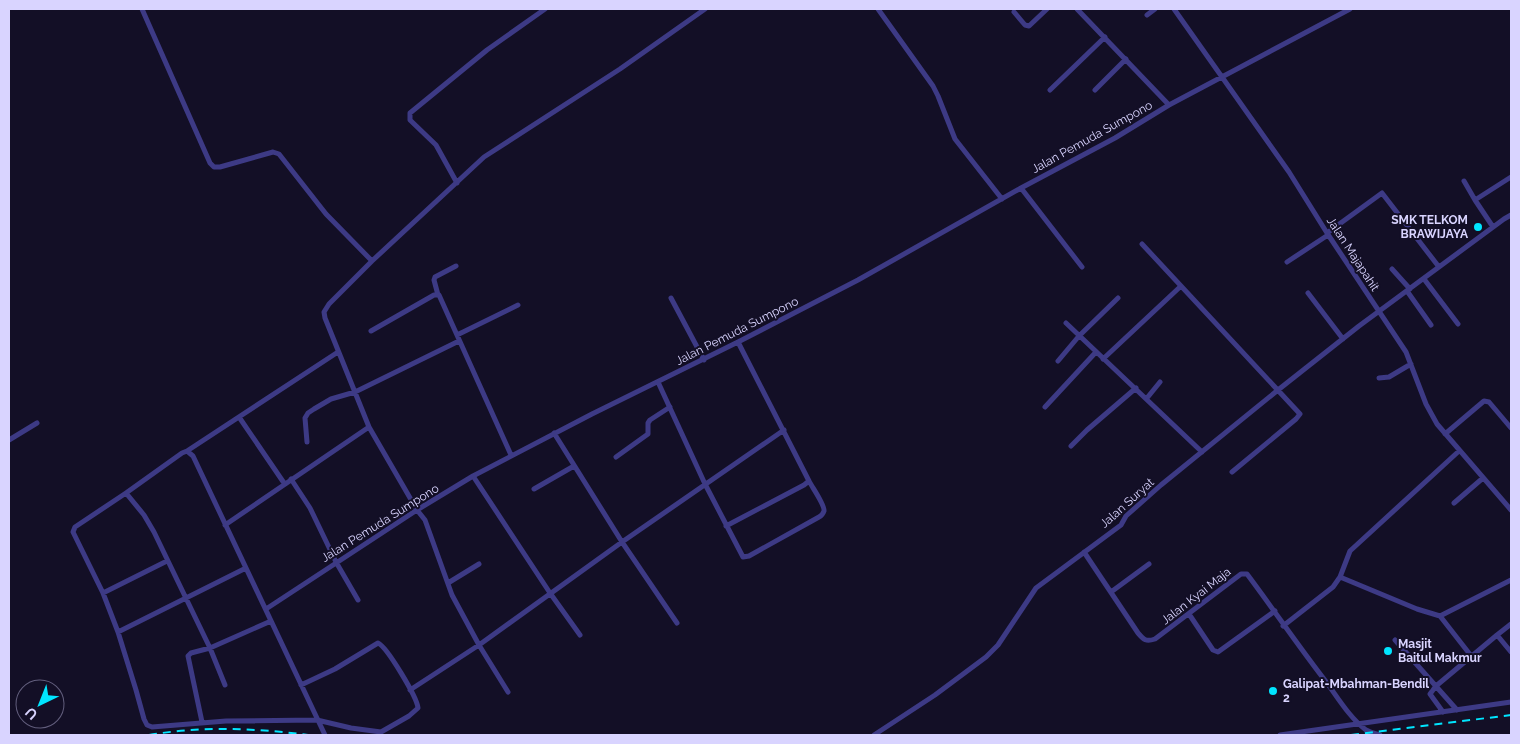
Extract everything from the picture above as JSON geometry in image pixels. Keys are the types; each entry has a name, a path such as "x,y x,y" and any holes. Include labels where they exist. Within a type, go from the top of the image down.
{"street":[{"path":"142,9 210,163 214,167 220,167 273,152 281,156 326,214 372,261"},
{"path":"457,183 438,148 414,124 410,114 487,50 545,9"},
{"path":"508,692 479,646 452,595 425,520 417,510 369,427 338,352 324,312 333,300 372,261 484,157 620,69 705,9"},
{"path":"878,9 914,57 938,96 955,139 1002,199"},
{"path":"1014,12 1025,25 1029,26 1047,9"},
{"path":"1077,9 1169,105"},
{"path":"1147,15 1155,9"},
{"name":"Jalan Majapahit","path":"1174,9 1289,172 1327,234 1406,352 1430,413 1459,452 1511,510"},
{"name":"Jalan Pemuda Sumpono","path":"266,609 417,510 510,455 704,360 858,280 1021,188 1115,138 1169,105 1350,9"},
{"path":"1050,90 1105,37"},
{"path":"1095,90 1126,59"},
{"path":"1475,200 1511,177"},
{"path":"1464,181 1494,227"},
{"path":"1021,188 1082,267"},
{"path":"1287,262 1382,193 1439,267"},
{"name":"Jalan Suryat","path":"874,735 936,695 986,657 998,644 1036,588 1121,524 1126,516 1278,390 1379,311 1511,216"},
{"path":"1142,244 1299,411 1299,416 1232,472"},
{"path":"456,266 435,277 438,295 442,298 510,455"},
{"path":"1392,269 1409,290 1431,325"},
{"path":"1424,279 1458,324"},
{"path":"1103,359 1181,286"},
{"path":"1308,292 1343,339"},
{"path":"371,331 434,295 438,295"},
{"path":"671,298 704,360"},
{"path":"1058,361 1079,336 1118,298"},
{"path":"307,442 306,415 331,399 354,392 518,305"},
{"path":"1066,323 1202,452"},
{"path":"658,382 741,556 744,558 749,556 819,517 824,509 738,342"},
{"path":"300,685 335,669 378,643 384,647 410,690 417,703 417,710 381,732 351,728 317,720 202,722 152,727 147,725 104,593 73,532 75,527 182,453 338,352"},
{"path":"1045,407 1096,352"},
{"path":"1379,378 1389,377 1411,364"},
{"path":"1147,398 1160,382"},
{"path":"1071,446 1136,388"},
{"path":"1445,434 1484,401 1489,402 1511,428"},
{"path":"616,457 648,434 648,423 650,420 670,407"},
{"path":"239,417 284,483"},
{"path":"9,440 36,424"},
{"path":"225,525 284,483 369,427"},
{"path":"410,690 479,646 622,542 784,430"},
{"path":"554,433 622,542 677,623"},
{"path":"187,451 192,456 325,735"},
{"path":"1283,626 1327,593 1341,574 1350,551 1459,452"},
{"path":"534,489 574,466"},
{"path":"473,476 580,635"},
{"path":"1454,503 1483,478"},
{"path":"291,479 310,508 336,562 358,600"},
{"path":"726,526 809,481"},
{"path":"126,493 149,523 210,648 225,685"},
{"name":"Jalan Kyai Maja","path":"1084,552 1138,633 1148,642 1156,639 1241,574 1247,574 1275,611 1283,626 1359,723 1370,732 1379,735"},
{"path":"104,593 167,560"},
{"path":"448,583 479,564"},
{"path":"1111,592 1149,564"},
{"path":"118,632 246,568"},
{"path":"1341,574 1418,609 1440,616 1472,656"},
{"path":"1440,616 1511,580"},
{"path":"1189,614 1213,650 1218,652 1275,611"},
{"path":"202,722 187,658 191,653 210,648 271,621"},
{"path":"1443,712 1430,694 1436,686 1511,624"},
{"path":"1497,635 1511,652"},
{"path":"1395,640 1457,710"},
{"path":"1506,645 1511,641"},
{"path":"1280,735 1511,702"}],"railway":[{"path":"1351,735 1511,715"},
{"path":"149,735 208,729 268,731 308,735"}],"place":[{"name":"SMK TELKOM BRAWIJAYA","path":"1478,227"},
{"name":"Masjit Baitul Makmur","path":"1388,651"},
{"name":"Galipat-Mbahman-Bendil 2","path":"1273,691"}]}
